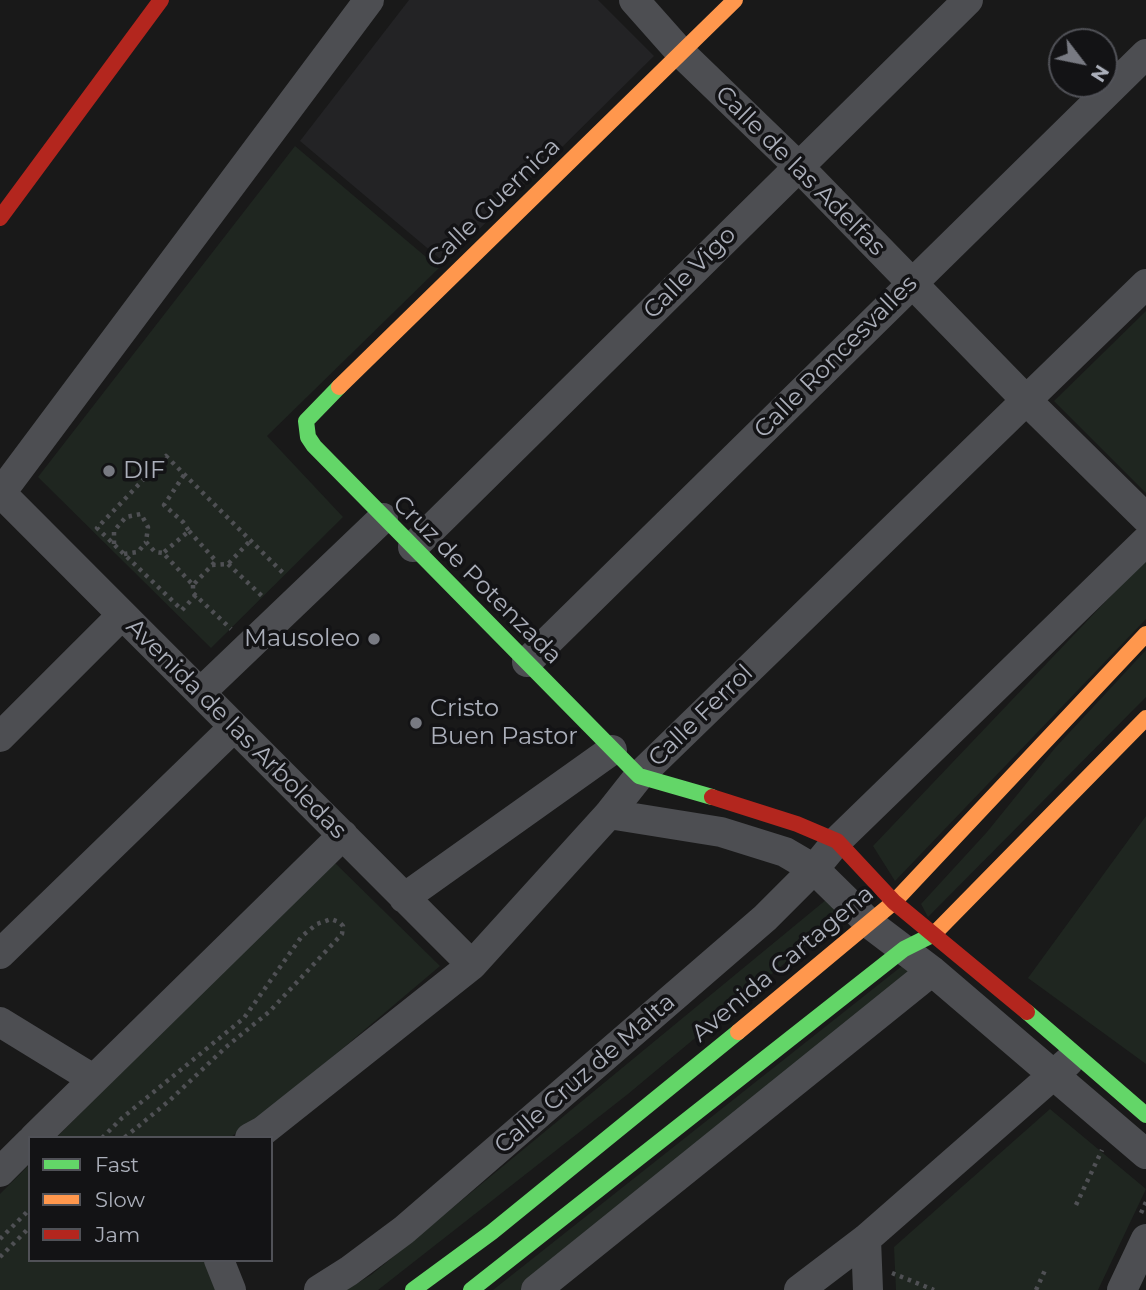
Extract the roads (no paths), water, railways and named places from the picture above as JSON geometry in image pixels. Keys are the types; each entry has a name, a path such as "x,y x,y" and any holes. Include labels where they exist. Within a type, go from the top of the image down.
{"street":[{"path":"0,218 161,0"},
{"path":"0,493 369,0"},
{"name":"Calle de las Adelfas","path":"634,0 681,53 798,166 1026,400 1146,518"},
{"name":"Calle Guernica","path":"313,446 306,430 306,421 311,414 735,0"},
{"name":"Calle Vigo","path":"413,547 968,0"},
{"name":"Calle Roncesvalles","path":"527,662 1146,54"},
{"name":"Calle Ferrol","path":"254,1136 472,965 609,814 639,776 1146,284"},
{"name":"Cruz de Potenzada","path":"313,446 639,776"},
{"name":"Avenida de las Arboledas","path":"0,493 472,965"},
{"path":"201,692 383,518"},
{"name":"Calle Cruz de Malta","path":"319,1290 404,1230 765,918 814,869 837,841 1146,541"},
{"path":"0,737 122,615"},
{"name":"Avenida Cartagena","path":"413,1290 492,1232 870,924 894,902 1146,634"},
{"path":"471,1290 904,949 934,934 1146,718"},
{"path":"0,954 234,727"},
{"path":"404,898 612,750"},
{"path":"639,776 754,809 837,841 894,902 1078,1054 1146,1115"},
{"path":"609,814 721,832 785,852 814,869 870,924 932,971 1146,1154"},
{"path":"36,1136 343,835"},
{"path":"536,1290 932,971 934,934"},
{"path":"0,1022 93,1079"},
{"path":"799,1290 866,1239 1078,1054"},
{"path":"0,1172 28,1144"},
{"path":"866,1239 879,1285"},
{"path":"1122,1290 1146,1239"},
{"path":"220,1262 230,1290"}],"place":[{"name":"DIF","path":"109,471"},
{"name":"Mausoleo","path":"374,639"},
{"name":"Cristo Buen Pastor","path":"416,723"}]}
